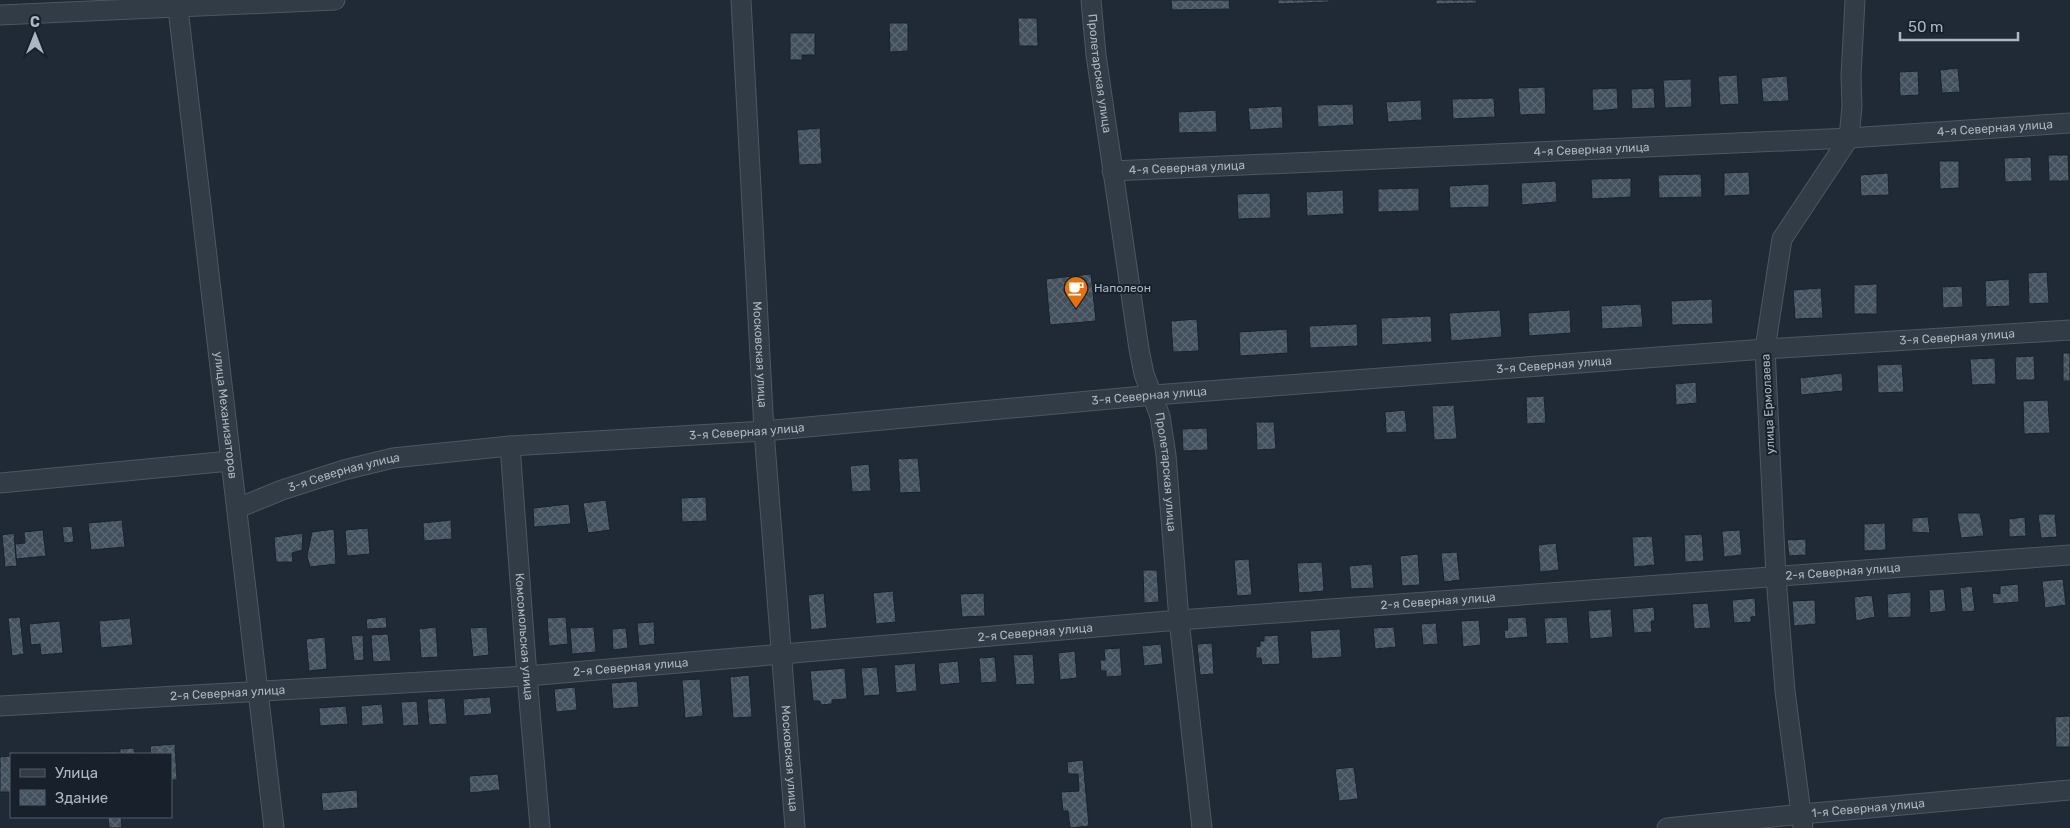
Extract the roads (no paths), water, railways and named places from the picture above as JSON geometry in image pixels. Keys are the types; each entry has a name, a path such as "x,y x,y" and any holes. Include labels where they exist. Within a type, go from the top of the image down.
{"street":[{"path":"0,14 177,4 334,0"},
{"name":"Московская улица","path":"741,0 764,431 795,828"},
{"name":"Пролетарская улица","path":"1091,0 1096,55 1138,349 1144,374 1154,395 1160,416 1166,455 1179,620 1202,828"},
{"name":"улица Ермолаева","path":"1803,821 1785,691 1776,576 1765,349 1782,239 1849,138 1852,106 1850,76 1855,0"},
{"name":"улица Механизаторов","path":"177,4 230,461 238,508 274,828"},
{"name":"4-я Северная улица","path":"1112,171 1849,138 2070,124"},
{"name":"3-я Северная улица","path":"238,508 282,490 344,470 393,458 510,446 764,431 1154,395 1765,349 2070,330"},
{"name":"Комсомольская улица","path":"510,446 540,828"},
{"path":"0,483 230,461"},
{"name":"2-я Северная улица","path":"0,706 527,676 1179,620 2070,555"},
{"name":"1-я Северная улица","path":"1667,828 1803,821 2070,790"}],"place":[{"name":"Наполеон","path":"1076,309"}]}
